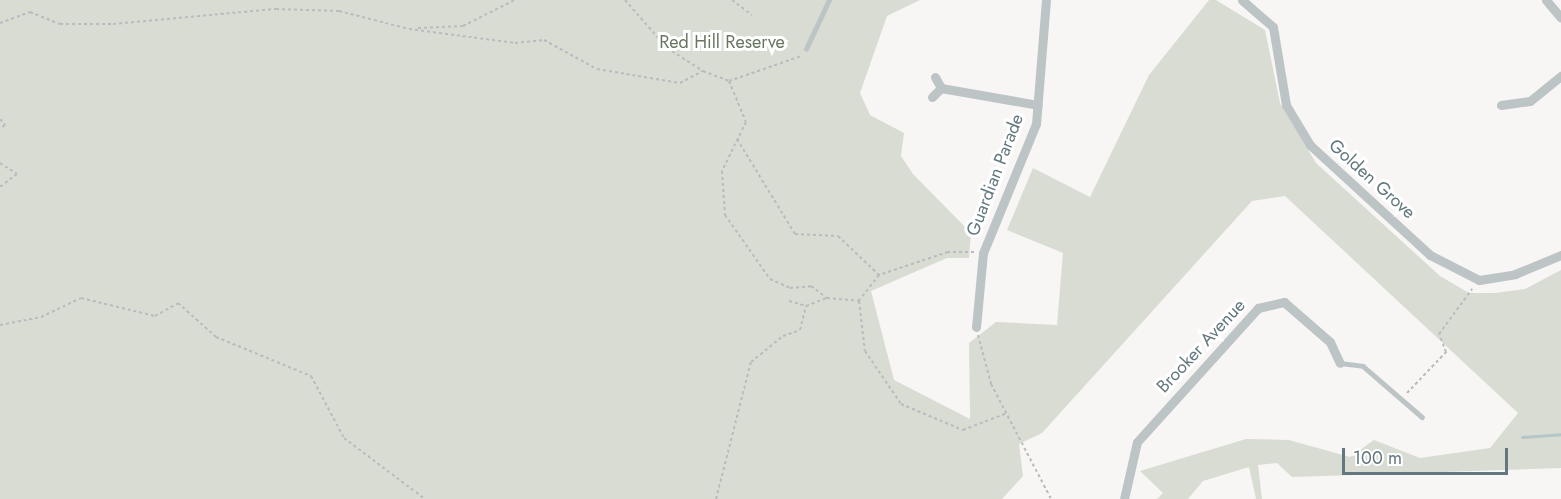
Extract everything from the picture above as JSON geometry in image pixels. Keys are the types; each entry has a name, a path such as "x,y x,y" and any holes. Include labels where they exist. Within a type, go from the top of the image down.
{"street":[{"name":"Guardian Parade","path":"976,327 983,253 1036,124 1046,0"},
{"name":"Golden Grove","path":"1242,0 1273,27 1286,105 1310,145 1430,255 1479,280"},
{"path":"1546,0 1561,18"},
{"path":"1501,105 1530,101 1561,76"},
{"path":"935,77 941,88"},
{"path":"941,88 1038,105"},
{"path":"932,97 941,88"},
{"path":"1479,280 1515,274 1561,255"},
{"name":"Brooker Avenue","path":"1124,499 1137,442 1258,308 1284,302 1330,342 1340,363"}],"lane":[{"path":"806,49 829,0"},
{"name":"Brooker Avenue","path":"1340,363 1363,366 1422,417"}],"path":[{"path":"409,29 463,26 515,0"},
{"path":"625,0 667,48 702,71 729,81 798,58 806,49"},
{"path":"732,0 752,15"},
{"path":"0,23 30,12 60,24 113,24 276,9 339,11 409,29 515,44 544,40 597,69 681,83 702,71"},
{"path":"729,81 746,122 722,171 725,215 770,279 790,288 811,286 827,298"},
{"path":"0,119 5,125 0,129"},
{"path":"737,140 795,234 838,236 879,275"},
{"path":"0,163 17,174 0,187"},
{"path":"983,253 948,252 879,275 859,301 865,351 901,404 963,430 1007,413"},
{"path":"1401,400 1446,352 1439,334 1479,280"},
{"path":"0,325 40,317 81,298 155,316 178,303 216,337 310,376 344,438 424,499"},
{"path":"789,301 806,306 827,298 859,301"},
{"path":"716,499 751,362 783,336 800,330 806,306"},
{"path":"976,327 991,384 1051,499"}],"green space":[{"name":"Red Hill Reserve","path":"0,0 920,0 887,16 860,93 870,115 904,133 901,156 913,174 971,233 969,258 947,258 871,291 894,380 970,419 969,343 996,322 1057,325 1063,253 1007,230 1033,168 1090,197 1149,75 1209,0 1216,0 1265,30 1280,103 1316,163 1440,276 1469,293 1495,293 1525,289 1561,270 1561,468 1292,477 1277,463 1258,465 1262,499 1256,499 1249,467 1203,481 1188,499 1157,499 1163,493 1140,471 1246,439 1289,440 1350,457 1374,440 1420,458 1490,448 1518,413 1285,196 1252,201 1042,433 1019,444 1023,476 1002,499 0,499"}],"waterway":[{"path":"1522,437 1561,434"}]}
